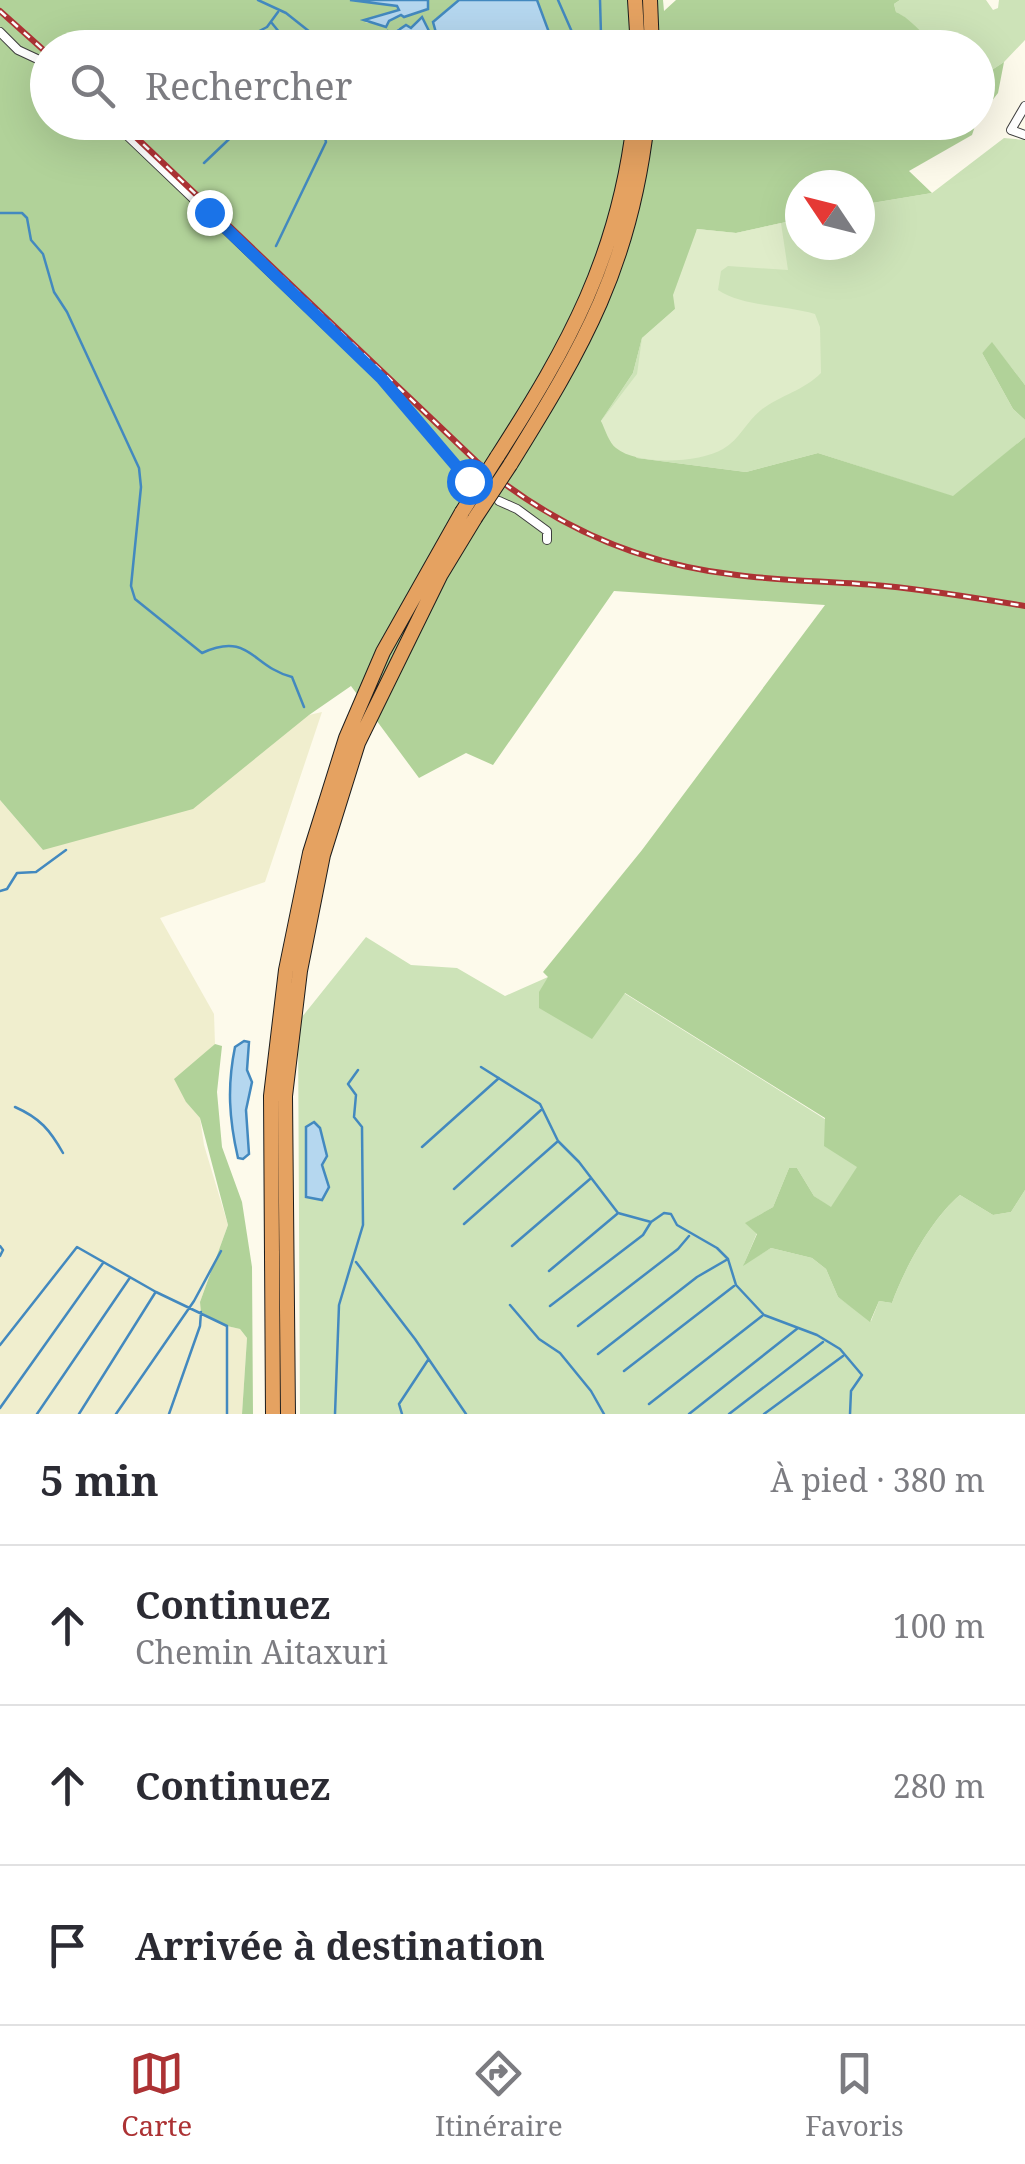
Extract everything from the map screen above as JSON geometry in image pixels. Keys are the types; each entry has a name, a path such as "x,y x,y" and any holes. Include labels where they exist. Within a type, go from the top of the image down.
{"highway":[{"path":"635,0 637,30"},
{"path":"650,0 651,30"},
{"path":"273,1414 271,1096 286,970 316,834 346,738 503,461 602,266 628,177 632,140"},
{"path":"503,461 570,366 615,271 640,179 645,140"},
{"path":"288,1414 285,1096 300,971 323,855 391,655"}],"street":[{"path":"0,32 18,50 30,56"},
{"path":"1025,106 1011,130 1025,134"},
{"path":"132,140 382,379 469,481"},
{"path":"499,501 546,531 548,540"}],"shaded area":[{"path":"322,712 265,882 160,918 214,1014 215,1044 190,1069 186,1102 200,1118 228,1225 200,1302 247,1338 242,1414 0,1414 0,800 43,850 309,715"}],"green space":[{"path":"0,0 350,0 397,6 399,10 365,23 428,10 428,0 459,0 433,21 435,30 30,30 30,140 963,140 909,171 932,193 875,202 875,170 785,170 785,222 736,233 697,229 675,309 642,338 633,373 601,421 637,458 746,472 818,453 953,496 1025,437 1025,1190 1011,1212 993,1215 960,1195 920,1245 892,1303 879,1301 870,1322 838,1297 826,1269 812,1258 771,1248 743,1266 757,1234 745,1223 773,1207 789,1168 797,1168 814,1196 831,1207 857,1167 824,1146 825,1118 625,993 592,1039 539,1008 539,992 548,977 543,972 642,850 825,605 614,591 493,765 466,753 419,778 351,686 193,809 43,850 0,800"},
{"path":"537,0 663,0 664,11 676,0 900,0 894,4 896,12 920,30 548,30"},
{"path":"900,0 986,0 993,10 998,8 999,0 1025,0 1025,40 995,68 995,30 916,30 896,12 894,4"},
{"path":"1004,62 995,97 995,68"},
{"path":"1004,138 1025,140 1025,385 992,343 982,353 1013,409 1025,420 1025,437 954,497 818,453 746,472 637,458 601,421 633,373 642,338 697,229 736,233 785,222 785,260 875,260 875,202 932,193"},
{"path":"781,223 788,270 728,266 721,271 718,290 740,300 815,314 820,327 821,373 761,410 734,440 713,454 685,460 653,460 626,454 609,439 601,421 637,374 642,338 675,309 673,295 697,229 736,233"},
{"path":"992,342 1025,385 1025,420 1013,409 982,353"},
{"path":"366,937 411,965 457,968 505,996 548,977 624,993 871,1148 831,1208 814,1196 797,1168 789,1168 773,1207 746,1223 757,1233 744,1264 771,1248 812,1258 826,1269 838,1297 871,1321 879,1301 892,1303 920,1245 960,1195 993,1215 1011,1212 1025,1190 1025,1414 300,1414 298,1022"},
{"path":"215,1044 222,1046 217,1092 222,1147 242,1202 252,1267 253,1414 242,1414 247,1338 240,1329 201,1312 200,1302 228,1225 200,1118 174,1079"}],"water":[{"path":"350,0 428,0 428,9 401,15 386,27 364,20 399,10 397,6"},
{"path":"459,0 537,0 548,30 435,30 433,22"},
{"path":"422,17 428,30 398,30 406,25 411,28"},
{"path":"249,1042 247,1070 252,1082 246,1110 249,1154 243,1159 238,1158 235,1144 230,1089 235,1047"},
{"path":"314,1122 320,1128 327,1156 322,1165 329,1187 322,1200 306,1197 306,1127"}],"waterway":[{"path":"258,0 286,13 307,30"},
{"path":"558,0 571,30"},
{"path":"600,0 601,30"},
{"path":"261,30 278,12"},
{"path":"271,22 277,30"},
{"path":"204,163 228,140"},
{"path":"276,246 326,140"},
{"path":"0,213 22,213 27,218 31,240 43,254 54,292 67,312 139,468 141,487 131,586 135,599 202,653 218,647 241,648 292,677 304,707"},
{"path":"0,891 7,889 17,873 36,872 66,850"},
{"path":"481,1067 540,1104 558,1141 618,1213 651,1222 664,1213 671,1214 677,1225 717,1248 728,1259 736,1285 764,1315 817,1335 840,1349 862,1375 851,1391 850,1414"},
{"path":"335,1414 339,1305 363,1225 362,1127 354,1117 356,1095 348,1084 358,1070"},
{"path":"422,1147 499,1078"},
{"path":"15,1107 44,1125 63,1153"},
{"path":"454,1189 541,1110"},
{"path":"464,1224 557,1142"},
{"path":"512,1246 590,1179"},
{"path":"549,1271 617,1214"},
{"path":"550,1306 643,1235 651,1222"},
{"path":"578,1326 678,1249 689,1236"},
{"path":"0,1246 0,1256"},
{"path":"0,1345 77,1247 156,1292 227,1326 227,1414"},
{"path":"116,1414 194,1301 221,1251"},
{"path":"598,1354 697,1277 728,1259"},
{"path":"356,1262 466,1414"},
{"path":"0,1408 103,1263"},
{"path":"37,1414 129,1279"},
{"path":"624,1371 734,1286"},
{"path":"79,1414 155,1293"},
{"path":"510,1305 539,1339 560,1353 604,1414"},
{"path":"169,1414 200,1326 201,1312"},
{"path":"649,1404 762,1316"},
{"path":"689,1414 798,1328"},
{"path":"729,1414 823,1342"},
{"path":"764,1414 843,1356"},
{"path":"402,1414 399,1404 428,1360"}],"railway":[{"path":"0,11 30,38"},
{"path":"139,140 476,461 565,522 631,551 700,570 912,589 1025,606"}],"route":[{"path":"209,212 382,379 469,481"}]}
